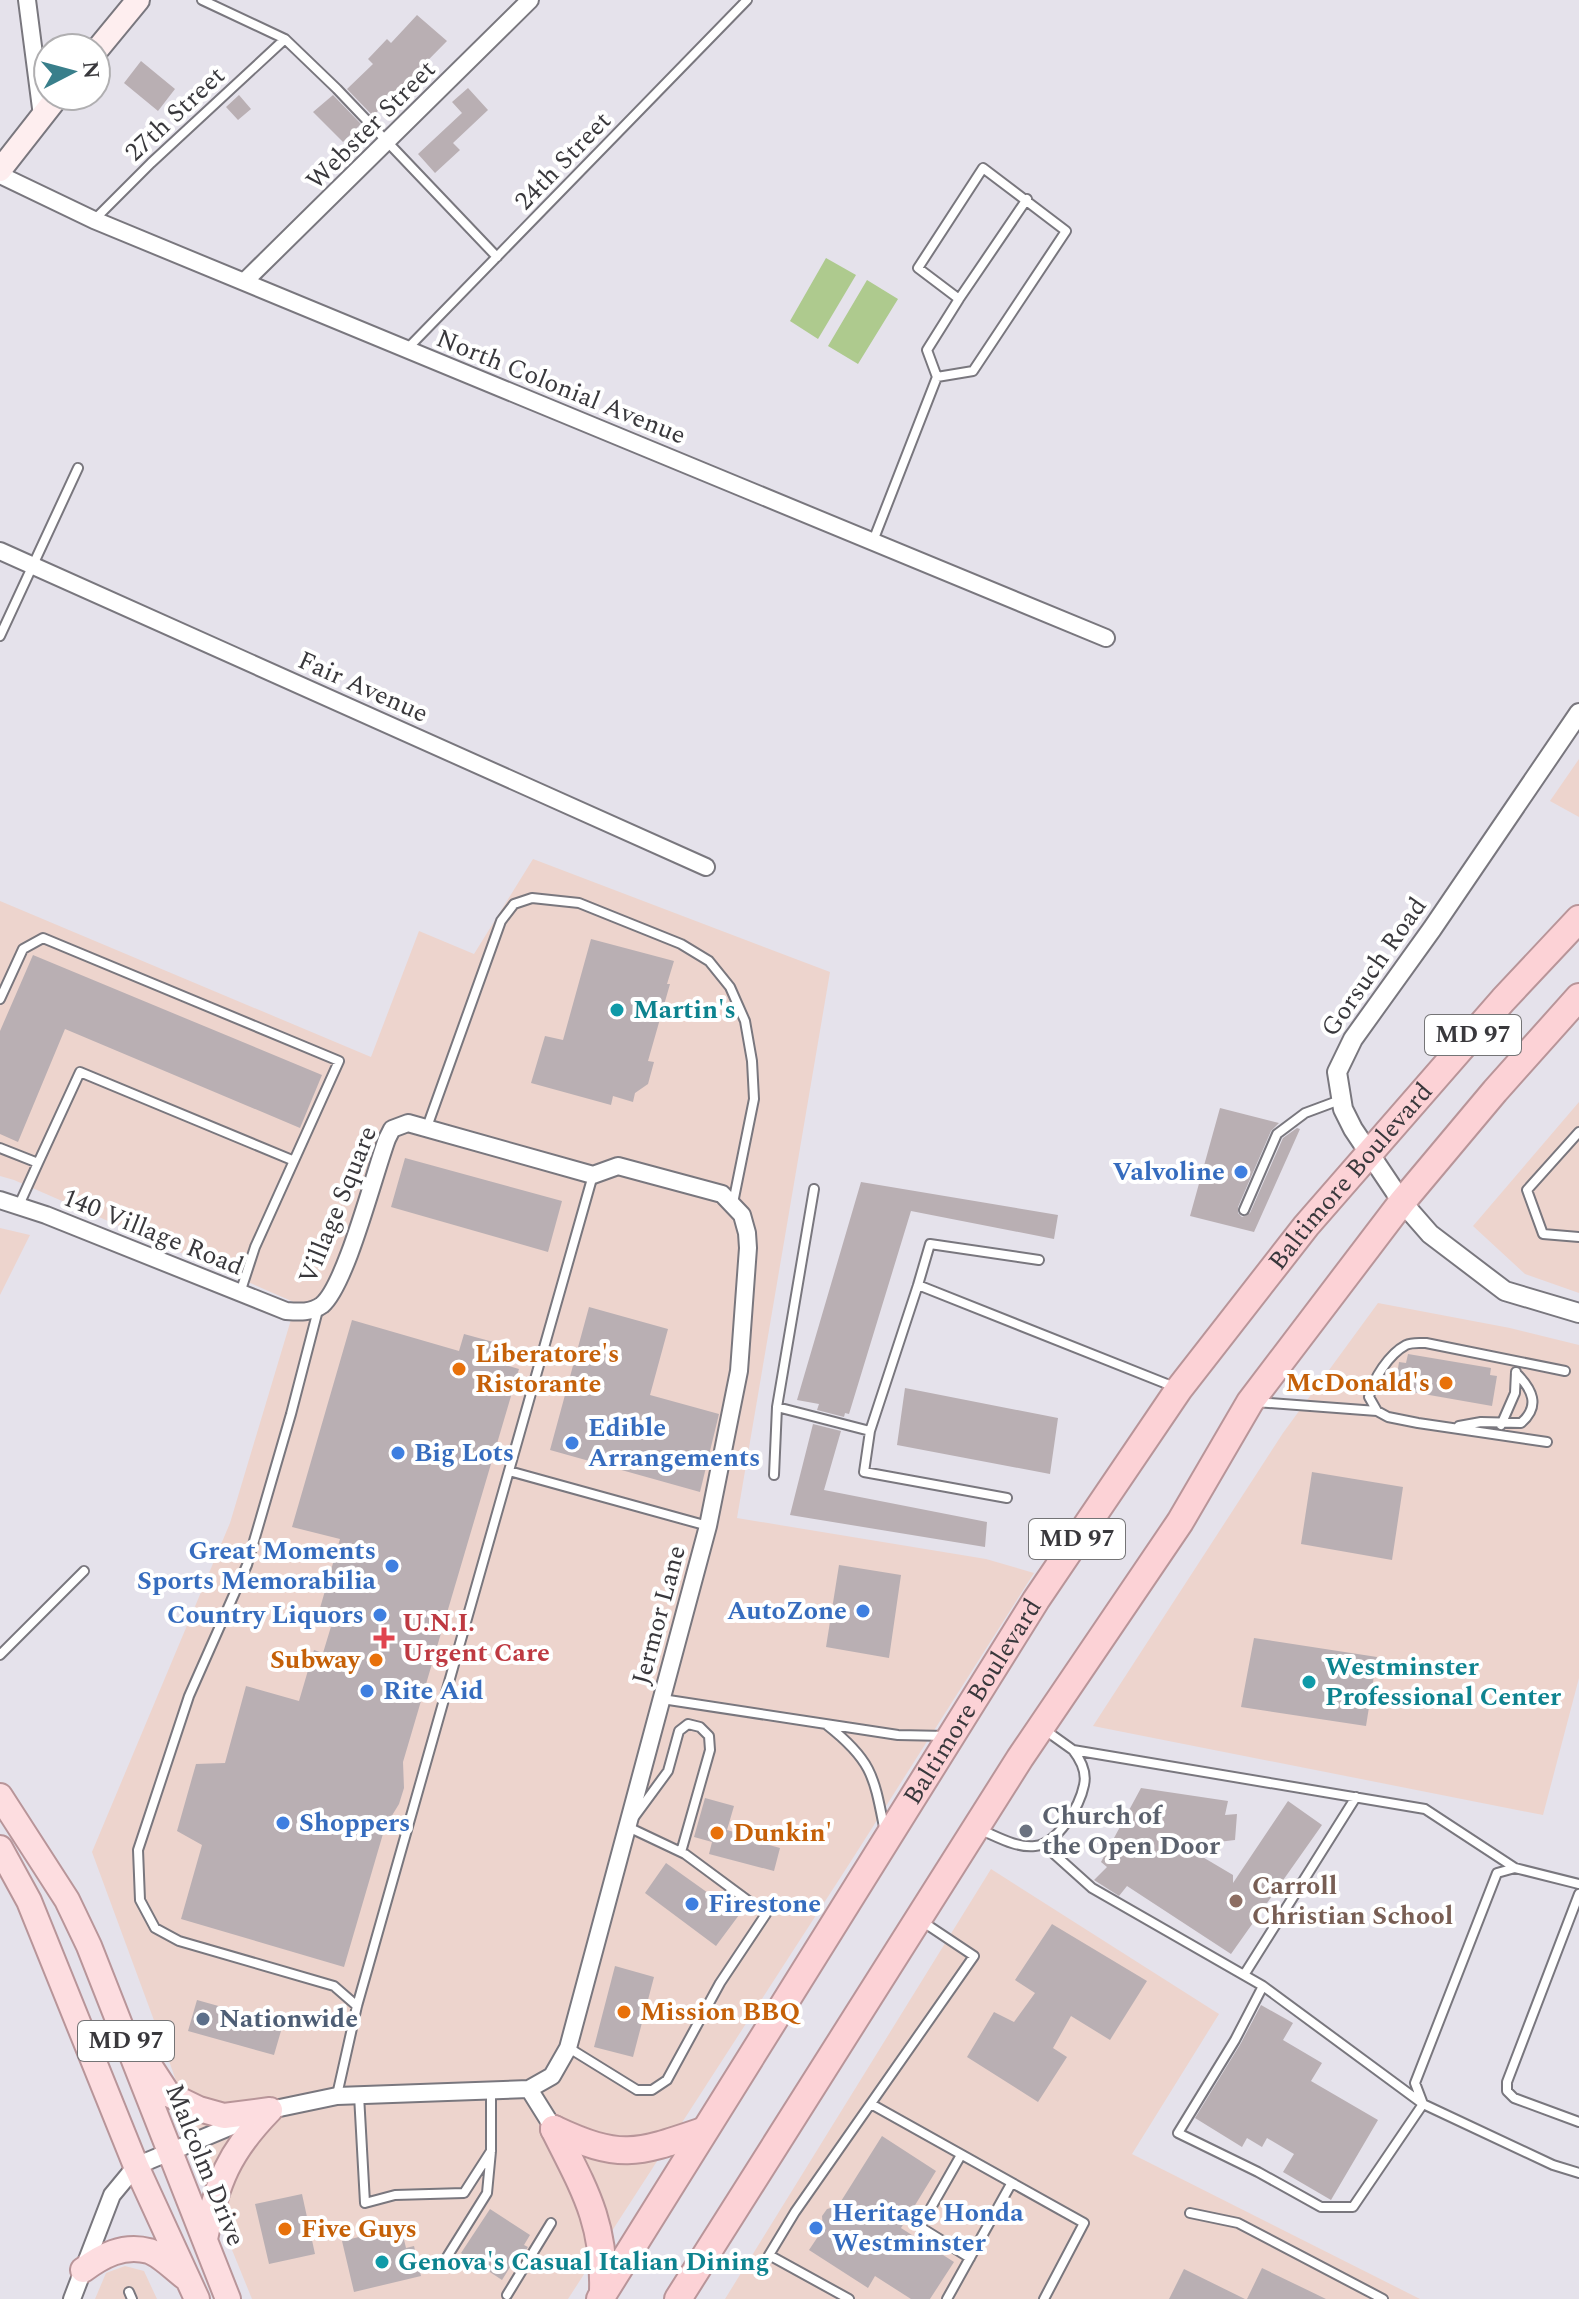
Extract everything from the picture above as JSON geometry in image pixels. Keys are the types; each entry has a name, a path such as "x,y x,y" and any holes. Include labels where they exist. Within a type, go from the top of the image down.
{"highway":[{"name":"Baltimore Boulevard","path":"602,2296 1036,1600 1179,1389 1298,1235 1503,1000 1579,919"},
{"name":"MD 97","path":"678,2299 1041,1727 1180,1522 1250,1402 1402,1202 1579,997"},
{"path":"554,2129 586,2144 623,2151 662,2145 703,2131"},
{"path":"554,2129 599,2226 604,2269 602,2296"}],"main road":[{"path":"112,32 138,0"},
{"path":"0,172 45,112"},
{"name":"Malcolm Drive","path":"0,1796 67,1900 89,1946 228,2299"},
{"name":"MD 97","path":"0,1848 29,1901 54,1958 136,2166 193,2290"},
{"path":"122,2031 168,2094 199,2109 224,2116 270,2110"},
{"path":"205,2239 210,2213 228,2162 244,2136 270,2110"},
{"path":"78,2289 106,2253 125,2250 150,2251 193,2290"}],"street":[{"path":"27,0 42,116"},
{"name":"Webster Street","path":"244,282 530,0"},
{"name":"North Colonial Avenue","path":"0,172 94,220 1106,638"},
{"name":"Fair Avenue","path":"0,551 706,867"},
{"name":"Gorsuch Road","path":"1579,713 1353,1039 1337,1072 1341,1100 1353,1129 1402,1202 1430,1234 1505,1291 1579,1313"},
{"name":"Village Square","path":"286,1311 303,1313 318,1307 337,1287 392,1129 408,1123 593,1175 618,1166 722,1194 733,1203"},
{"name":"140 Village Road","path":"0,1200 286,1311"},
{"name":"Jermor Lane","path":"529,2089 552,2076 568,2048 708,1526 739,1371 748,1248 742,1215 733,1203"},
{"path":"78,2289 112,2195 136,2166 270,2110 337,2096 529,2089 554,2129"}],"lane":[{"path":"202,0 285,39 497,257"},
{"name":"24th Street","path":"407,350 747,0"},
{"name":"27th Street","path":"94,220 285,39"},
{"path":"937,377 973,371 1066,231 983,168 918,268 959,299"},
{"path":"873,541 937,377 927,350 1027,199"},
{"path":"0,636 78,468"},
{"path":"427,1127 501,921 514,904 532,898 579,903 681,944 709,961 730,987 745,1021 754,1099 733,1203"},
{"path":"0,999 23,949 43,938 339,1061 292,1160 255,1247 240,1293"},
{"path":"19,1205 80,1072 292,1160"},
{"path":"1244,1210 1277,1134 1305,1113 1341,1100"},
{"path":"1579,1132 1527,1190 1543,1234 1579,1237"},
{"path":"0,1148 38,1163"},
{"path":"337,2096 357,2006 593,1175"},
{"path":"774,1475 777,1407 814,1189"},
{"path":"1007,1498 864,1472 870,1431 930,1244 1039,1260"},
{"path":"918,1285 1179,1389"},
{"path":"318,1307 247,1565 189,1696 138,1850 140,1900 155,1928 179,1941 334,1986 357,2006"},
{"path":"1377,1411 1369,1397 1373,1382 1408,1343 1426,1343 1565,1371"},
{"path":"1501,1425 1515,1393 1516,1373 1512,1360"},
{"path":"1450,1427 1481,1422 1501,1425 1521,1423 1529,1417 1533,1406 1532,1391 1516,1373"},
{"path":"1250,1402 1377,1411 1388,1417 1547,1442"},
{"path":"777,1407 870,1431"},
{"path":"509,1471 708,1526"},
{"path":"0,1655 84,1571"},
{"path":"661,1698 898,1735 951,1737"},
{"path":"568,2048 637,2090 652,2090 667,2080 720,1983 766,1914 681,1852 627,1827 668,1771 679,1731 688,1724 700,1727 709,1736 710,1750 681,1852"},
{"path":"826,1725 853,1745 864,1760 872,1776 887,1839"},
{"path":"976,1828 1013,1843 1032,1846 1043,1844 1056,1834 1071,1813 1085,1784 1080,1760 1073,1750 1041,1727"},
{"path":"1073,1750 1425,1809 1515,1868 1579,1884"},
{"path":"1244,1975 1356,1797"},
{"path":"1043,1844 1092,1888 1263,1986 1423,2104 1553,2165 1579,2173"},
{"path":"1423,2104 1415,2083 1497,1873 1515,1868"},
{"path":"1579,1894 1575,1917 1507,2082 1507,2091 1514,2098 1579,2122"},
{"path":"849,2299 769,2255 795,2212 974,1956 919,1919"},
{"path":"1263,1986 1235,2040 1178,2133 1321,2207 1353,2207 1423,2104"},
{"path":"442,2265 487,2193 491,2091"},
{"path":"359,2095 365,2203 395,2195 464,2193 491,2151"},
{"path":"871,2104 1084,2223 1044,2299"},
{"path":"961,2155 920,2227 970,2258"},
{"path":"947,2299 1011,2184"},
{"path":"1190,2213 1238,2223 1383,2299"},
{"path":"507,2295 551,2223"}],"shaded area":[{"path":"1579,759 1579,817 1550,801"},
{"path":"533,859 830,972 737,1518 986,1559 1034,1573 568,2299 252,2299 228,2240 173,2072 92,1852 230,1523 296,1303 0,1176 0,901 371,1057 419,931 474,954"},
{"path":"1579,1102 1579,1293 1525,1274 1473,1226"},
{"path":"0,1228 30,1235 0,1295"},
{"path":"1378,1303 1510,1328 1579,1345 1579,1678 1543,1815 1093,1726 1283,1433"},
{"path":"991,1869 1219,2014 1132,2154 1420,2299 725,2299"},
{"path":"125,2266 144,2271 157,2299 95,2299 106,2273"}],"green space":[{"path":"826,258 856,275 818,339 790,321"},
{"path":"867,280 898,299 858,364 828,346"}],"building":[{"path":"417,15 447,41 373,116 347,89 373,64 368,59 387,39 391,43"},
{"path":"141,61 175,89 158,111 124,83"},
{"path":"468,88 488,110 453,143 460,150 435,173 418,154 462,113 452,102"},
{"path":"239,95 251,109 238,120 226,107"},
{"path":"333,95 361,124 343,142 313,112"},
{"name":"Martin's","path":"591,939 674,961 648,1061 654,1062 648,1084 635,1093 633,1102 613,1096 611,1105 531,1083 545,1036 563,1040"},
{"path":"33,955 322,1075 300,1128 65,1029 18,1142 0,1134 0,1031"},
{"name":"Valvoline","path":"1220,1108 1279,1123 1271,1131 1238,1207 1242,1217 1250,1213 1283,1138 1300,1129 1254,1232 1190,1216"},
{"path":"405,1158 562,1201 548,1252 391,1207"},
{"path":"861,1182 1058,1215 1054,1239 911,1211 849,1414 845,1413 844,1417 817,1410 819,1404 797,1400"},
{"path":"589,1307 668,1329 650,1395 719,1414 700,1492 550,1450"},
{"path":"352,1320 459,1351 464,1334 497,1343 492,1361 519,1369 403,1762 404,1788 399,1804 385,1827 344,1967 181,1919 202,1845 177,1831 196,1764 225,1763 246,1686 299,1701 314,1650 323,1653 333,1620 318,1615 340,1539 292,1527"},
{"name":"McDonald's","path":"1408,1354 1491,1368 1490,1375 1497,1376 1492,1406 1395,1389 1399,1362 1406,1363"},
{"path":"905,1388 1058,1418 1050,1474 897,1445"},
{"path":"813,1424 841,1431 824,1490 987,1522 985,1547 790,1515"},
{"path":"1312,1472 1403,1487 1392,1560 1301,1544"},
{"name":"AutoZone","path":"839,1565 901,1575 889,1658 826,1647"},
{"name":"Westminster Professional Center","path":"1254,1638 1377,1657 1366,1726 1241,1707"},
{"path":"1141,1788 1228,1801 1225,1815 1237,1814 1235,1840 1184,1846 1233,1875 1233,1883 1288,1801 1322,1825 1231,1954 1127,1886 1119,1896 1094,1880 1107,1867 1101,1862"},
{"name":"Dunkin'","path":"705,1798 734,1806 727,1830 780,1848 774,1871 709,1854 712,1842 694,1837"},
{"name":"Firestone","path":"666,1863 739,1915 716,1946 645,1893"},
{"path":"1052,1924 1147,1981 1110,2040 1071,2016 1053,2048 1067,2057 1038,2102 967,2057 994,2012 1014,2022 1035,1993 1015,1980"},
{"name":"Mission BBQ","path":"615,1966 654,1977 633,2057 594,2047"},
{"path":"197,2000 283,2024 274,2055 188,2031"},
{"path":"1261,2005 1293,2023 1283,2040 1322,2063 1311,2081 1378,2120 1331,2200 1283,2172 1294,2154 1267,2138 1262,2147 1247,2138 1242,2147 1195,2118"},
{"path":"882,2136 936,2171 901,2228 954,2262 930,2299 911,2299 875,2276 868,2288 809,2250 823,2229 822,2216 827,2209 838,2206"},
{"name":"Five Guys","path":"302,2194 315,2254 269,2264 255,2204"},
{"path":"490,2209 530,2235 524,2245 528,2247 516,2267 512,2264 502,2280 461,2253"},
{"name":"Genova's Casual Italian Dining","path":"401,2227 406,2248 414,2246 421,2276 354,2292 342,2241"},
{"path":"1262,2268 1326,2299 1247,2299"},
{"path":"1184,2269 1245,2299 1169,2299"}],"place":[{"name":"Martin's","path":"617,1010"},
{"name":"Valvoline","path":"1241,1172"},
{"name":"Liberatore's Ristorante","path":"459,1369"},
{"name":"McDonald's","path":"1446,1383"},
{"name":"Edible Arrangements","path":"572,1443"},
{"name":"Big Lots","path":"398,1453"},
{"name":"Great Moments Sports Memorabilia","path":"392,1566"},
{"name":"AutoZone","path":"863,1611"},
{"name":"Country Liquors","path":"380,1615"},
{"name":"U.N.I. Urgent Care","path":"384,1638"},
{"name":"Subway","path":"376,1660"},
{"name":"Westminster Professional Center","path":"1309,1682"},
{"name":"Rite Aid","path":"367,1691"},
{"name":"Shoppers","path":"283,1823"},
{"name":"Church of the Open Door","path":"1026,1831"},
{"name":"Dunkin'","path":"717,1833"},
{"name":"Carroll Christian School","path":"1236,1901"},
{"name":"Firestone","path":"692,1904"},
{"name":"Mission BBQ","path":"624,2012"},
{"name":"Nationwide","path":"203,2019"},
{"name":"Heritage Honda Westminster","path":"816,2228"},
{"name":"Five Guys","path":"285,2229"},
{"name":"Genova's Casual Italian Dining","path":"382,2262"}]}
